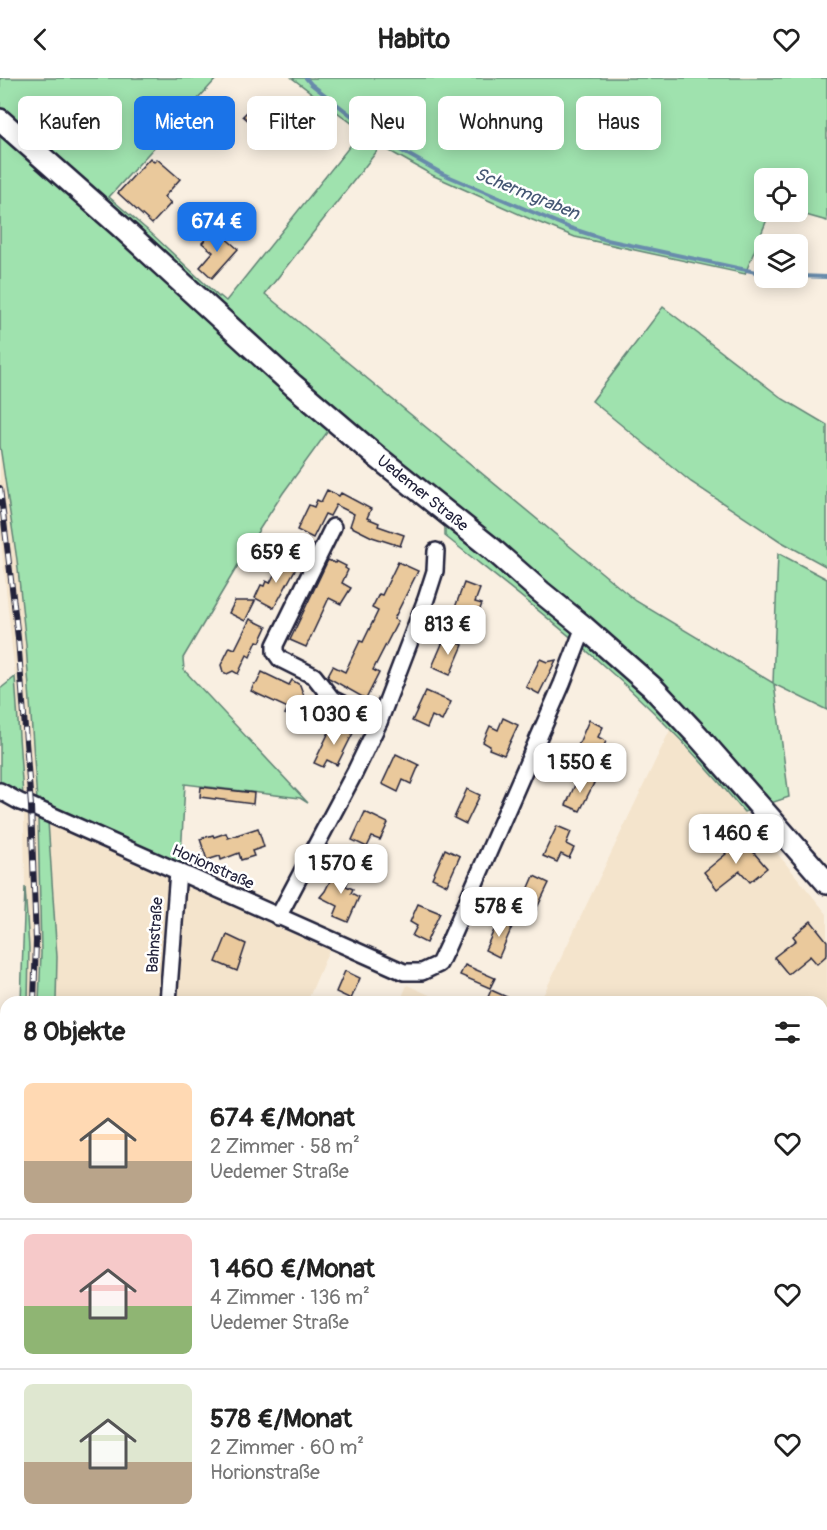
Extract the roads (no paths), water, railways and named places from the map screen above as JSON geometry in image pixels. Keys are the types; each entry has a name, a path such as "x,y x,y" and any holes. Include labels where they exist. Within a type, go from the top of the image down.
{"main road":[{"name":"Uedemer Straße","path":"0,120 120,226 293,385 585,627 652,687 827,883"}],"street":[{"path":"333,527 275,645 275,652 280,659 314,676 332,699 378,722"},
{"path":"278,917 356,772 378,722 426,599 435,571 436,551"},
{"name":"Horionstraße","path":"0,791 20,802 404,972 422,972 439,964 448,945 585,627"},
{"name":"Bahnstraße","path":"168,996 178,871"}],"waterway":[{"name":"Schermgraben","path":"306,78 384,141 443,174 570,228 607,240 754,272"},
{"name":"Schermgraben","path":"808,276 827,277"}],"railway":[{"path":"0,488 18,638 31,806 36,941 34,996"}]}
